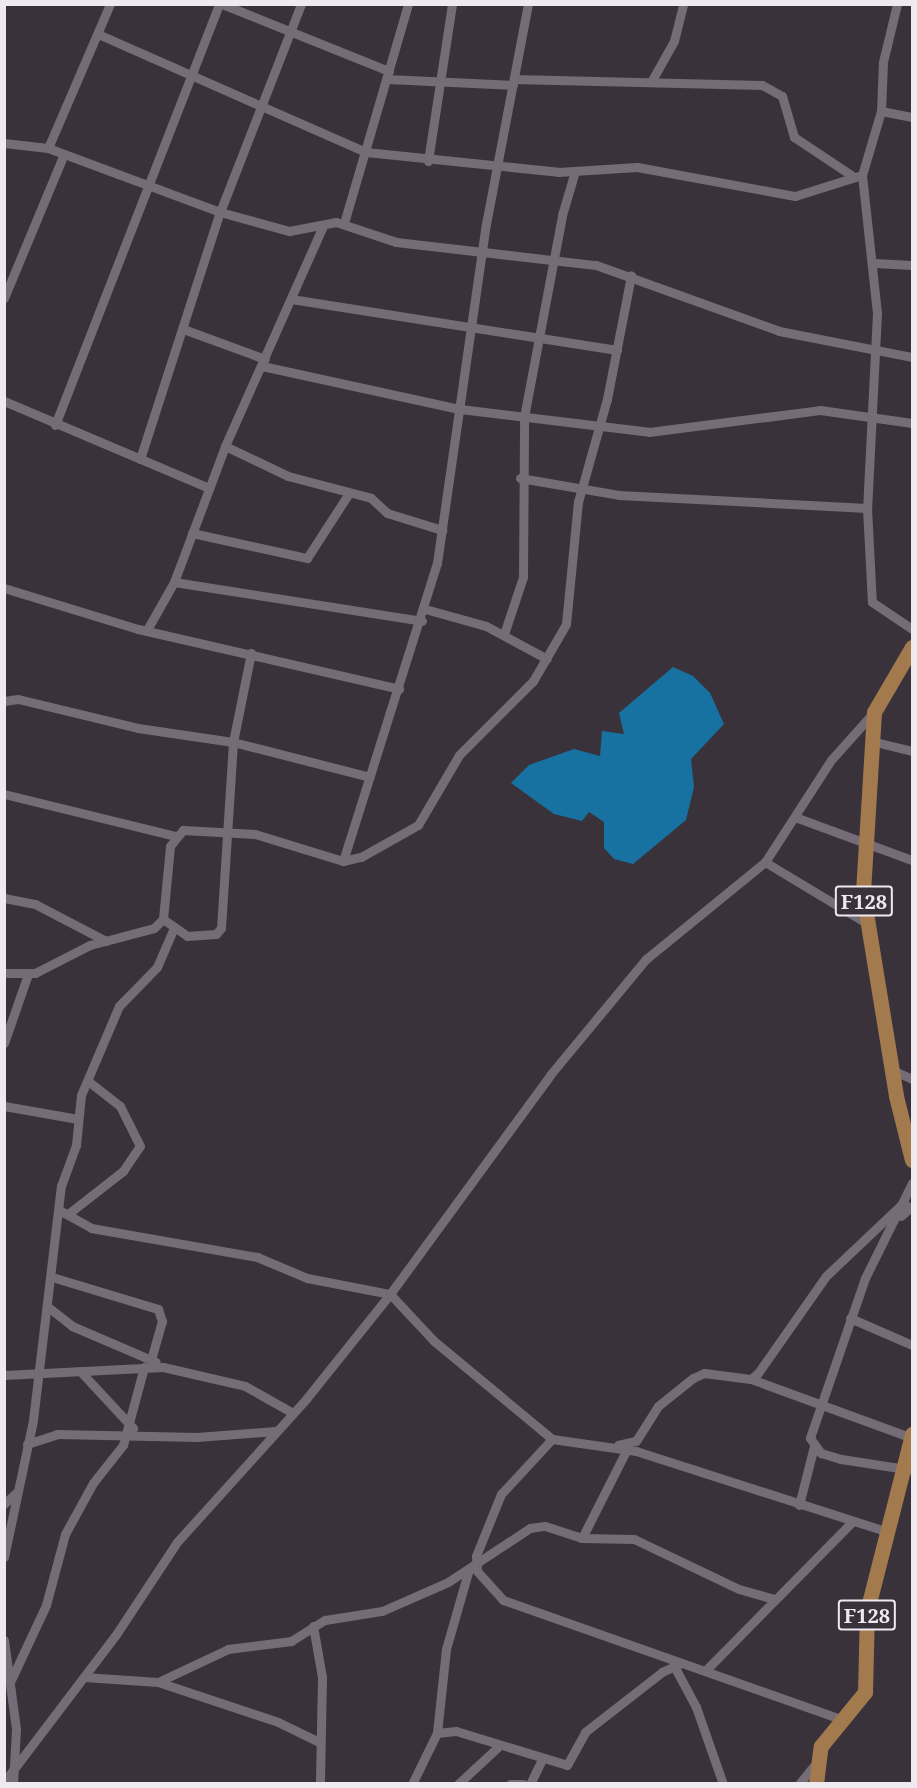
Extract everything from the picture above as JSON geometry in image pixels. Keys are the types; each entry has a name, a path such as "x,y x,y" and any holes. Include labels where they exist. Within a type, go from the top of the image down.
{"main road":[{"name":"F128","path":"912,647 874,712 864,839 868,924 892,1070 912,1160"},
{"name":"F128","path":"816,1784 821,1746 865,1692 869,1677 863,1636 888,1532 908,1471 912,1436"}],"street":[{"path":"48,148 110,4"},
{"path":"55,425 151,188 220,4 388,75 439,83 651,82 762,85 782,96 794,137 851,175"},
{"path":"140,459 186,330 220,212 301,4"},
{"path":"344,223 408,4"},
{"path":"428,160 452,4"},
{"path":"343,861 425,609 442,530 482,249 528,4"},
{"path":"651,82 674,42 682,4"},
{"path":"897,4 883,62 881,111 862,175 874,263 876,350 869,414 867,508 872,602 912,629"},
{"path":"98,34 366,152 497,169 558,172 637,167 795,196 851,175 862,175"},
{"path":"881,111 912,117"},
{"path":"4,143 48,148 220,212 289,231 344,223 396,242 555,257 631,275 778,330 912,357"},
{"path":"4,298 64,154"},
{"path":"504,634 523,577 520,477 524,417 568,191 575,171"},
{"path":"558,172 568,191"},
{"path":"148,628 174,582 225,446 323,226"},
{"path":"874,263 912,265"},
{"path":"4,973 28,974 106,941 154,928 163,920 175,836 183,830 255,834 343,861 361,857 418,825 459,755 533,681 547,659 568,615 583,489 600,426 631,275"},
{"path":"291,299 471,329 617,350"},
{"path":"186,330 263,362 460,409 649,432 786,411 869,414 912,423"},
{"path":"4,401 55,425 208,488"},
{"path":"225,446 288,476 371,498 387,513 442,530"},
{"path":"520,477 583,489 867,508"},
{"path":"192,533 307,558 349,493"},
{"path":"174,582 422,621"},
{"path":"4,588 148,628 399,689"},
{"path":"425,609 504,634 547,659"},
{"path":"163,920 172,930 205,936 221,928 225,831 233,742 251,653"},
{"path":"4,701 18,699 138,728 233,742 370,777"},
{"path":"4,1782 96,1661 177,1542 293,1413 390,1294 550,1075 646,959 765,862 831,760 874,712"},
{"path":"871,741 912,751"},
{"path":"4,794 175,836"},
{"path":"795,818 864,839 912,860"},
{"path":"765,862 868,924"},
{"path":"4,898 35,904 106,941"},
{"path":"4,1557 8,1522 41,1373 52,1276 78,1119 88,1081 119,1006 157,968 172,930"},
{"path":"4,1043 28,974"},
{"path":"892,1070 912,1079"},
{"path":"63,1212 123,1171 140,1146 120,1106 88,1081"},
{"path":"4,1106 78,1119"},
{"path":"908,1471 841,1459 814,1446 810,1438 850,1318 891,1230 908,1204 912,1183"},
{"path":"751,1379 839,1261 908,1204"},
{"path":"63,1212 91,1228 257,1257 307,1278 390,1294 434,1341 552,1439 627,1449 888,1532"},
{"path":"10,1682 18,1672 46,1605 65,1534 129,1430 162,1321 158,1309 52,1276"},
{"path":"48,1307 72,1326 148,1363 245,1386 293,1413"},
{"path":"850,1318 912,1345"},
{"path":"4,1376 80,1371 148,1363"},
{"path":"80,1371 129,1430"},
{"path":"612,1446 636,1441 658,1406 693,1378 704,1373 751,1379 819,1406 912,1436"},
{"path":"27,1444 57,1434 129,1430 142,1434 276,1431"},
{"path":"412,1784 437,1733 446,1649 489,1515 501,1494 552,1439"},
{"path":"799,1505 814,1446"},
{"path":"584,1534 627,1449"},
{"path":"4,1504 16,1493"},
{"path":"705,1671 853,1521"},
{"path":"158,1682 228,1648 291,1641 313,1626 382,1611 473,1567 530,1528 545,1526 584,1534 634,1539 739,1589 775,1599"},
{"path":"473,1567 503,1600 678,1664 705,1671 841,1719"},
{"path":"313,1626 322,1677 320,1784"},
{"path":"4,1640 14,1710"},
{"path":"96,1661 110,1677"},
{"path":"437,1733 456,1731 498,1747 567,1765 585,1732 678,1664"},
{"path":"678,1664 723,1784"},
{"path":"13,1784 14,1710 18,1672"},
{"path":"84,1677 158,1682 278,1722 319,1742"},
{"path":"458,1784 498,1747"},
{"path":"530,1784 542,1759"},
{"path":"799,1784 818,1760"},
{"path":"510,1784 523,1784"}],"water":[{"path":"673,667 693,676 710,693 724,724 691,759 694,787 686,820 633,864 614,859 604,848 604,822 589,812 582,821 554,814 511,783 529,765 574,749 600,756 602,731 624,734 619,713"}]}
